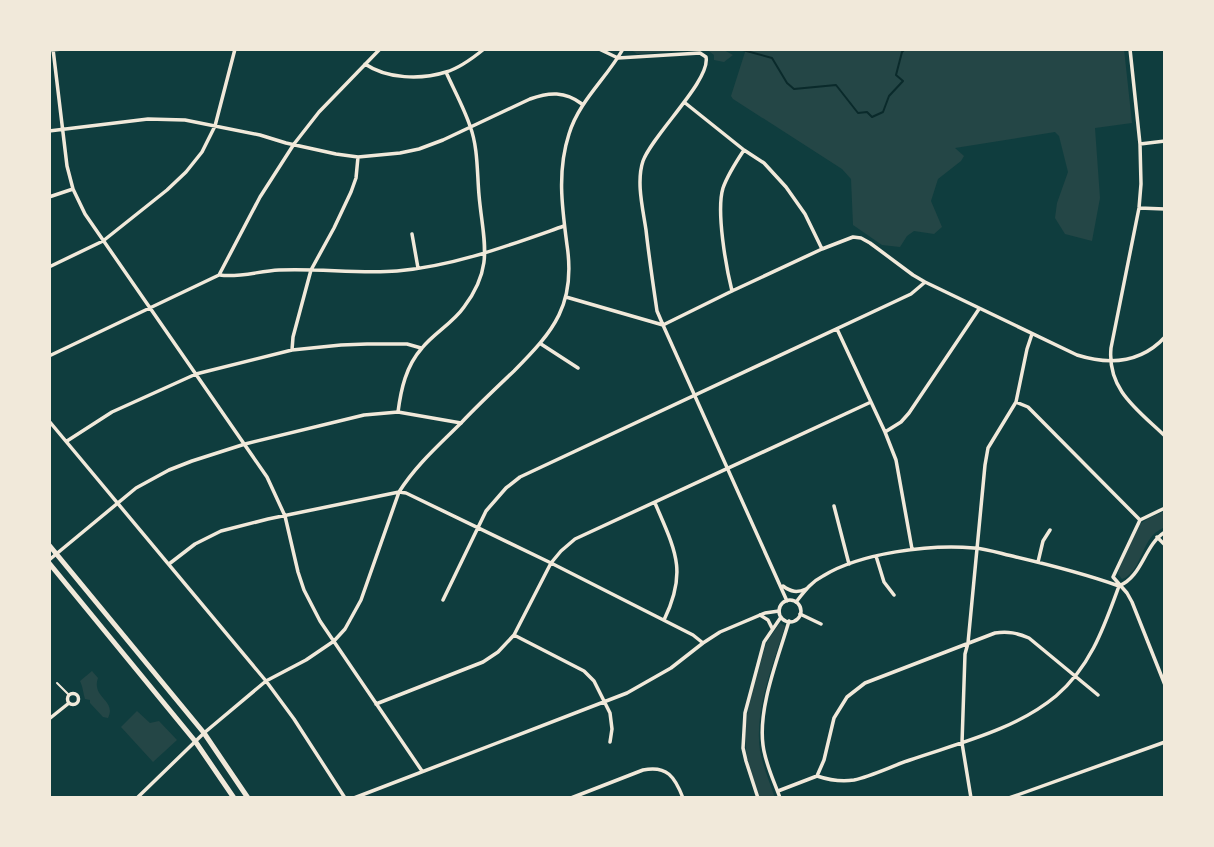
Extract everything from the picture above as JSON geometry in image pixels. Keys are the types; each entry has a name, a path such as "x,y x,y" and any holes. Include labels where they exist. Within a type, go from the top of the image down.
{"main road":[{"path":"49,545 204,733 248,798"},
{"path":"49,561 195,741 234,798"}],"street":[{"path":"63,49 52,50 67,166 73,189 85,214 267,477 285,516 304,590 320,621 422,771"},
{"path":"49,268 103,242 186,172 202,152 215,126 235,49"},
{"path":"219,275 260,197 293,144 319,112 380,49"},
{"path":"365,64 376,71 395,76 422,76 446,72 484,49"},
{"path":"599,49 618,58 700,53 706,57 704,72 652,143 643,163 641,190 657,311 787,601"},
{"path":"137,798 195,741 266,681 306,660 334,641 345,629 361,600 399,492 423,459 541,344 557,321 566,298 569,265 561,187 562,159 569,132 582,104 623,49"},
{"path":"1130,49 1140,144 1141,184 1139,208 1110,362 1113,377 1121,392 1165,436"},
{"path":"398,412 405,377 421,348 463,310 478,286 483,271 486,245 477,159 471,127 446,72"},
{"path":"49,131 148,119 185,120 260,135 286,144 358,157 419,149 544,94 564,94 582,104"},
{"path":"684,102 764,163 786,187 805,214 822,249"},
{"path":"1140,144 1165,141"},
{"path":"732,291 726,267 720,202 723,188 744,150"},
{"path":"292,350 293,337 312,271 351,192 356,178 358,157"},
{"path":"49,197 73,189"},
{"path":"1139,208 1165,209"},
{"path":"49,355 219,275 279,270 372,271 418,268 485,253 564,226"},
{"path":"412,234 418,268"},
{"path":"566,298 663,324 853,237 870,243 925,282 1092,360 1124,360 1146,353 1165,337"},
{"path":"443,600 494,500 520,477 911,294 925,282"},
{"path":"885,432 909,413 979,309"},
{"path":"837,329 885,432 895,460 912,549"},
{"path":"971,798 962,743 965,654 985,465 988,448 1016,402 1032,334"},
{"path":"67,440 112,412 196,374 292,350 354,344 407,344 421,348"},
{"path":"541,344 578,368"},
{"path":"376,704 483,662 498,652 514,635 551,563 576,539 871,402"},
{"path":"1016,402 1028,407 1140,520"},
{"path":"49,561 136,488 169,470 245,444 364,415 398,412 461,423"},
{"path":"49,421 266,681 345,798"},
{"path":"169,564 195,544 220,531 399,492 406,493 551,563 693,635 703,643"},
{"path":"655,503 677,560 676,590 664,621"},
{"path":"834,506 849,564"},
{"path":"1165,508 1140,520 1113,577 1132,602 1164,676 1165,685"},
{"path":"1038,562 1043,541 1051,530"},
{"path":"777,791 817,776 854,780 1006,726 1056,696 1075,676 1101,635 1119,586 1138,570 1157,537 1165,532"},
{"path":"1157,537 1165,545"},
{"path":"796,602 806,589 824,575 849,564 876,556 936,547 976,548 1038,562 1119,586"},
{"path":"876,556 884,582 894,595"},
{"path":"781,584 793,592 806,589"},
{"path":"787,601 796,602 800,607 800,614 796,620 789,621 781,617 779,611 782,604 787,601"},
{"path":"354,798 605,702 649,682 720,632 760,615 779,611"},
{"path":"800,614 821,624"},
{"path":"760,615 768,620 772,629"},
{"path":"758,798 743,748 744,713 764,642 781,617"},
{"path":"780,798 763,745 763,717 789,621"},
{"path":"817,776 824,760 834,718 847,697 865,683 995,634 1006,631 1029,638 1098,695"},
{"path":"514,635 584,671 594,681 611,718 610,742"},
{"path":"49,718 69,703 76,703 79,698 76,694 69,695 69,703"},
{"path":"1009,798 1165,742"},
{"path":"571,798 652,769 662,771 673,778 683,798"}],"lane":[{"path":"57,682 69,695"}],"shaded area":[{"path":"630,49 706,49 637,54"},
{"path":"706,49 722,49 733,55 724,62 714,60 714,55"},
{"path":"746,49 1124,49 1132,123 1095,128 1100,198 1092,241 1065,234 1055,218 1057,203 1068,172 1059,136 1055,132 955,148 964,156 938,179 931,201 942,227 934,234 914,231 900,247 882,245 853,225 851,179 842,169 733,99 731,96"},
{"path":"1165,511 1165,527 1150,538 1133,571 1122,579 1118,574 1119,568 1140,524"},
{"path":"780,623 785,626 762,704 759,735 761,757 775,798 760,798 748,761 745,732 765,647"},
{"path":"92,671 98,678 98,690 109,707 108,718 103,717 90,700 85,699 80,681"},
{"path":"137,711 150,723 159,721 177,740 153,762 121,727"}],"waterway":[{"path":"739,49 772,58 787,83 794,89 836,85 858,113 867,112 872,117 883,112 889,96 903,81 896,75 905,49"}]}
